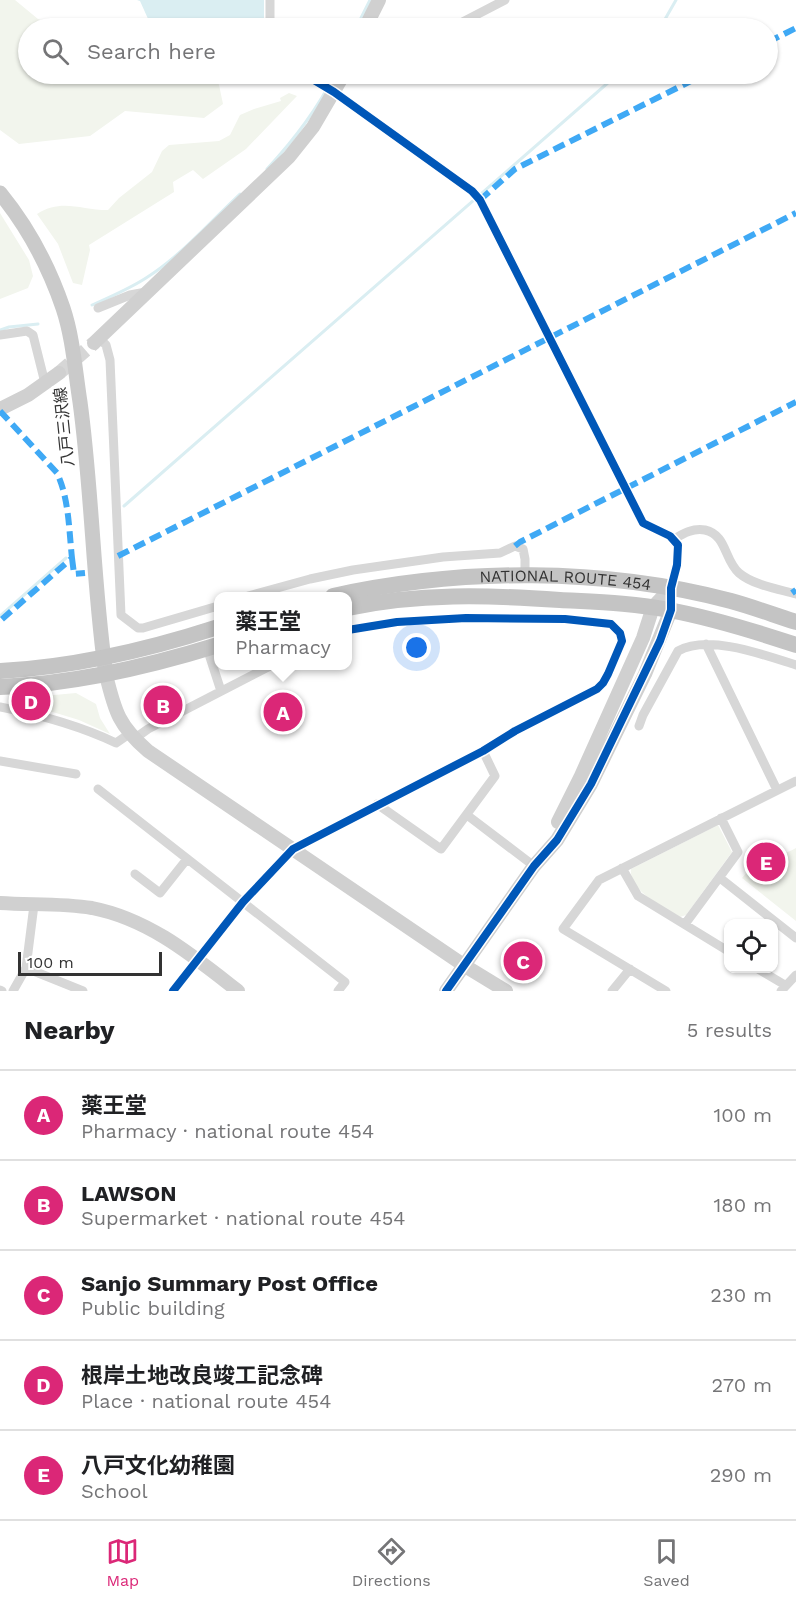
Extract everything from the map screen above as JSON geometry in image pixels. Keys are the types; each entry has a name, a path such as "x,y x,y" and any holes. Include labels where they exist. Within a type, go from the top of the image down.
{"highway":[{"name":"NATIONAL ROUTE 454","path":"352,592 415,582 473,576 580,577 671,588 731,601 796,622"},
{"name":"NATIONAL ROUTE 454","path":"352,607 421,597 477,596 653,607 745,628 796,645"},
{"path":"0,670 70,664 105,667 134,652 214,628"},
{"path":"7,687 213,647"}],"main road":[{"name":"八戸三沢線","path":"0,193 24,227 41,257 63,308 73,349 83,425 105,667"}],"street":[{"path":"270,0 270,18"},
{"path":"370,18 379,0"},
{"path":"470,18 505,0"},
{"path":"321,84 472,191 480,200 643,523 674,539 678,545 671,588 671,610 645,674 591,784 557,840 534,866 446,991"},
{"path":"214,607 143,628 138,628 121,615 110,360 106,345 96,340 289,157 313,127 338,84"},
{"path":"98,308 129,295 148,291"},
{"path":"0,335 27,331 33,335 45,383"},
{"path":"0,409 28,395 59,373"},
{"path":"674,539 693,530 715,533 739,573 796,594"},
{"path":"265,592 353,570 403,561 500,553 515,546 523,549 525,576"},
{"path":"534,866 580,778 643,638 653,607 671,588"},
{"path":"173,991 243,902 293,849 597,689 608,674 622,641 620,633 611,624 565,619 466,618 397,622 352,629"},
{"path":"706,644 777,790"},
{"path":"639,726 678,651 688,645 706,644 750,651 796,665"},
{"path":"105,667 116,715 132,736 148,751 465,966 506,991"},
{"path":"217,670 221,692"},
{"path":"0,707 39,714 116,743 262,670"},
{"path":"7,687 14,710"},
{"path":"377,804 441,849 495,776 483,751"},
{"path":"0,761 76,774"},
{"path":"666,991 563,929 599,880 796,781"},
{"path":"98,789 345,982 338,991"},
{"path":"467,815 534,866"},
{"path":"685,924 738,852 721,818"},
{"path":"135,874 160,893 187,859"},
{"path":"622,868 638,896 724,948"},
{"path":"720,878 796,938"},
{"path":"0,903 89,908 132,919 173,942 238,991"},
{"path":"13,991 26,968 34,905"},
{"path":"26,968 83,991"},
{"path":"612,991 630,969"},
{"path":"763,973 783,988 796,975"}],"shaded area":[{"path":"0,0 15,0 37,18 18,18 18,84 219,84 223,104 204,118 125,111 90,136 19,144 0,130"},
{"path":"137,0 264,0 264,18 148,18 140,1"},
{"path":"289,93 297,96 246,149 203,179 193,170 173,182 174,192 89,245 90,250 82,285 73,283 58,244 37,214 46,209 63,206 108,210 119,198 152,172 162,151 169,145 219,141 230,135 240,115 281,101 280,98"},
{"path":"0,213 29,260 33,276 28,288 0,299"},
{"path":"76,693 96,704 100,718 110,734 79,720 43,709 43,696"},
{"path":"718,825 732,852 686,915 680,917 648,898 635,884 631,869"},
{"path":"757,846 771,854 786,853 796,848 796,921 742,878 758,859 753,848"}],"waterway":[{"path":"361,18 370,0"},
{"path":"666,18 676,0"},
{"path":"267,169 304,124 330,84"},
{"path":"124,506 607,84"},
{"path":"92,305 133,286 159,269 240,194"},
{"path":"0,330 38,324"},
{"path":"0,616 66,558"}],"tunnel":[{"path":"59,373 94,343"}],"marked path":[{"path":"778,37 796,28"},
{"path":"480,200 515,169 685,84"},
{"path":"118,556 796,213"},
{"path":"515,546 796,402"},
{"path":"0,411 57,473 66,504 72,558 0,621"},
{"path":"72,558 74,574 85,573"},
{"path":"792,593 796,590"}],"cycle path":[{"path":"321,84 472,191 480,200 643,523 670,536 678,545 677,565 671,588 671,610 660,641 591,784 557,840 534,866 446,991"},
{"path":"173,991 243,902 293,849 597,689 608,674 622,641 620,633 611,624 565,619 466,618 397,622 352,629"}],"place":[{"name":"根岸土地改良竣工記念碑","path":"31,701"},
{"name":"LAWSON","path":"163,705"},
{"name":"薬王堂","path":"283,712"},
{"name":"八戸文化幼稚園","path":"766,862"},
{"name":"Sanjo Summary Post Office","path":"523,961"}]}
